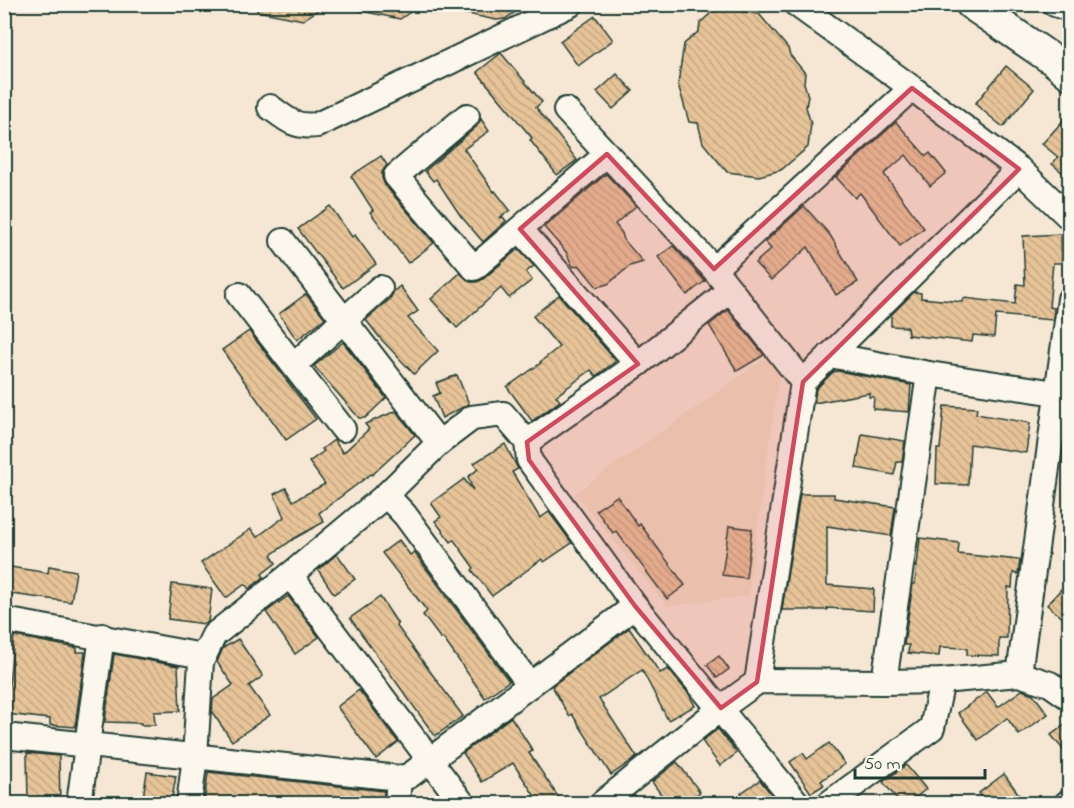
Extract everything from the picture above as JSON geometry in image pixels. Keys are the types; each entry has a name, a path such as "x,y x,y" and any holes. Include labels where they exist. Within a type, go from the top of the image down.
{"main road":[{"path":"971,4 1070,74"}],"street":[{"path":"270,107 289,121 303,127 317,125 571,4"},
{"path":"796,4 1019,169 1070,218"},
{"path":"1055,4 1070,9"},
{"path":"714,269 912,88"},
{"path":"566,110 714,269 803,382"},
{"path":"467,116 396,176 474,268 607,154"},
{"path":"757,682 803,382 1019,169"},
{"path":"520,229 638,364"},
{"path":"283,241 440,442"},
{"path":"294,365 380,288"},
{"path":"526,442 638,364 730,290"},
{"path":"239,295 343,429"},
{"path":"1019,674 1070,299"},
{"path":"830,355 929,375 1056,393"},
{"path":"884,682 929,375"},
{"path":"189,804 195,756 201,662 214,635 386,495 440,442 472,418 503,414 526,442 529,460 635,606 798,804"},
{"path":"386,495 405,515 530,685"},
{"path":"290,575 464,804"},
{"path":"4,735 399,778 409,776 635,606"},
{"path":"4,620 203,656"},
{"path":"79,804 102,636"},
{"path":"601,804 757,682 942,681 1019,674 1050,684 1070,698"},
{"path":"828,804 932,728 942,681"},
{"path":"397,804 399,778"}],"highlighted area":[{"path":"912,88 1019,169 803,382 757,682 721,708 635,606 529,460 527,442 638,364 520,229 607,154 714,269"}],"shaded area":[{"path":"766,358 779,374 748,596 667,606 575,493"}],"building":[{"path":"258,4 327,4 303,20 257,11"},
{"path":"361,4 422,4 400,19 361,11"},
{"path":"454,4 527,4 505,19 496,20 453,11"},
{"path":"723,9 759,14 788,48 790,55 805,73 804,83 808,96 806,107 811,124 808,147 781,170 759,176 727,172 703,143 698,123 689,122 678,84 684,44 699,31 700,23 712,12"},
{"path":"595,16 613,40 578,66 560,41"},
{"path":"501,53 542,102 536,107 577,160 557,175 530,140 532,138 477,72"},
{"path":"1006,66 1034,89 1003,127 975,104"},
{"path":"617,74 633,91 613,109 597,92"},
{"path":"1070,113 1070,179 1052,164 1058,157 1042,144"},
{"path":"481,119 489,131 464,149 494,192 510,210 499,218 503,217 506,221 483,242 460,215 436,179 433,181 425,171 476,127"},
{"path":"896,122 926,156 930,153 946,173 930,186 906,155 884,174 924,228 900,246 860,193 855,198 836,177"},
{"path":"381,156 387,165 382,172 385,185 434,243 408,263 370,212 373,210 351,176"},
{"path":"606,174 636,206 615,224 624,240 643,262 630,266 608,284 597,287 579,265 573,267 566,252 544,227"},
{"path":"330,206 352,237 355,235 376,264 343,288 298,229"},
{"path":"804,206 830,235 858,282 836,295 808,247 771,280 755,263 771,249 765,242"},
{"path":"1061,234 1062,263 1053,263 1049,307 1054,308 1053,320 996,315 994,337 973,335 972,342 908,335 907,327 891,326 891,315 914,292 921,293 921,298 963,302 964,298 1015,304 1017,284 1025,285 1023,236"},
{"path":"673,246 705,281 687,295 658,257"},
{"path":"518,249 534,266 526,272 532,280 509,298 501,288 457,328 431,299 460,273 470,282 483,279"},
{"path":"400,286 418,311 408,318 438,351 414,374 366,320 390,299"},
{"path":"306,294 325,318 297,340 279,314"},
{"path":"559,295 616,361 596,376 591,370 556,396 560,401 532,421 507,387 559,347 533,316"},
{"path":"728,310 764,355 737,371 709,325"},
{"path":"249,331 316,419 286,440 222,350"},
{"path":"343,342 386,398 365,418 359,418 314,366"},
{"path":"838,371 911,385 909,412 873,409 874,397 869,397 869,393 814,403 816,389 833,372"},
{"path":"457,375 469,404 442,418 433,396 440,393 436,383"},
{"path":"944,406 977,408 976,414 1030,423 1026,453 970,444 968,485 936,484 937,449 940,449"},
{"path":"396,411 415,435 372,475 319,513 324,522 271,555 276,563 262,574 264,577 249,589 245,584 226,598 201,563 251,529 257,537 284,517 274,494 286,488 293,501 325,484 309,462 324,451 322,449 334,440 343,453 369,429 365,424"},
{"path":"862,434 905,441 902,462 897,462 894,475 856,468"},
{"path":"505,444 518,469 512,472 540,518 549,512 572,543 544,562 542,559 492,596 472,570 474,568 454,540 451,542 435,521 441,517 431,503 464,479 473,490 468,477 478,469 474,463"},
{"path":"800,494 834,494 834,498 895,507 891,536 827,526 827,585 874,589 873,611 827,608 827,610 782,610"},
{"path":"617,496 685,585 667,599 616,531 613,533 596,510"},
{"path":"729,526 752,529 746,578 722,575"},
{"path":"920,538 959,543 958,554 1020,560 1018,574 1013,573 1012,588 1008,587 1007,638 999,638 999,656 967,655 967,648 940,647 939,656 908,653 909,645 904,645 913,584 915,584"},
{"path":"399,540 410,555 414,552 509,681 485,698 443,638 441,639 423,615 427,611 382,553"},
{"path":"337,554 355,579 334,594 318,570"},
{"path":"4,566 48,573 49,566 76,571 71,602 4,593"},
{"path":"1070,579 1070,624 1047,605"},
{"path":"172,584 212,589 208,622 205,624 168,619"},
{"path":"288,596 319,637 295,654 266,612"},
{"path":"380,597 398,624 396,625 463,716 435,736 350,618"},
{"path":"629,628 660,673 668,669 689,694 695,706 668,720 642,670 599,699 637,757 611,775 572,714 569,716 552,686"},
{"path":"14,636 77,648 77,652 85,652 75,727 50,725 50,719 6,714"},
{"path":"238,639 263,676 249,686 270,715 232,741 212,712 213,699 233,685 217,662 223,648"},
{"path":"114,654 178,666 180,711 154,712 155,725 105,722"},
{"path":"719,656 729,669 717,678 707,665"},
{"path":"359,690 398,742 376,759 337,707"},
{"path":"1022,690 1033,694 1048,714 1019,735 1007,718 978,740 958,713 987,692 998,707"},
{"path":"511,717 533,751 529,753 563,804 540,804 513,763 482,782 463,753"},
{"path":"1070,721 1070,758 1051,735"},
{"path":"718,729 737,753 720,766 702,741"},
{"path":"829,743 845,764 821,781 824,785 811,793 790,762 803,753 807,759"},
{"path":"27,753 59,756 60,802 28,802"},
{"path":"677,762 700,792 685,804 668,804 652,782"},
{"path":"906,765 926,789 908,804 901,804 883,782"},
{"path":"147,772 176,776 171,804 142,804"},
{"path":"208,772 384,791 383,804 204,804"},
{"path":"1004,774 1026,804 986,804 979,793"},
{"path":"760,780 779,804 749,804 741,793"}]}
